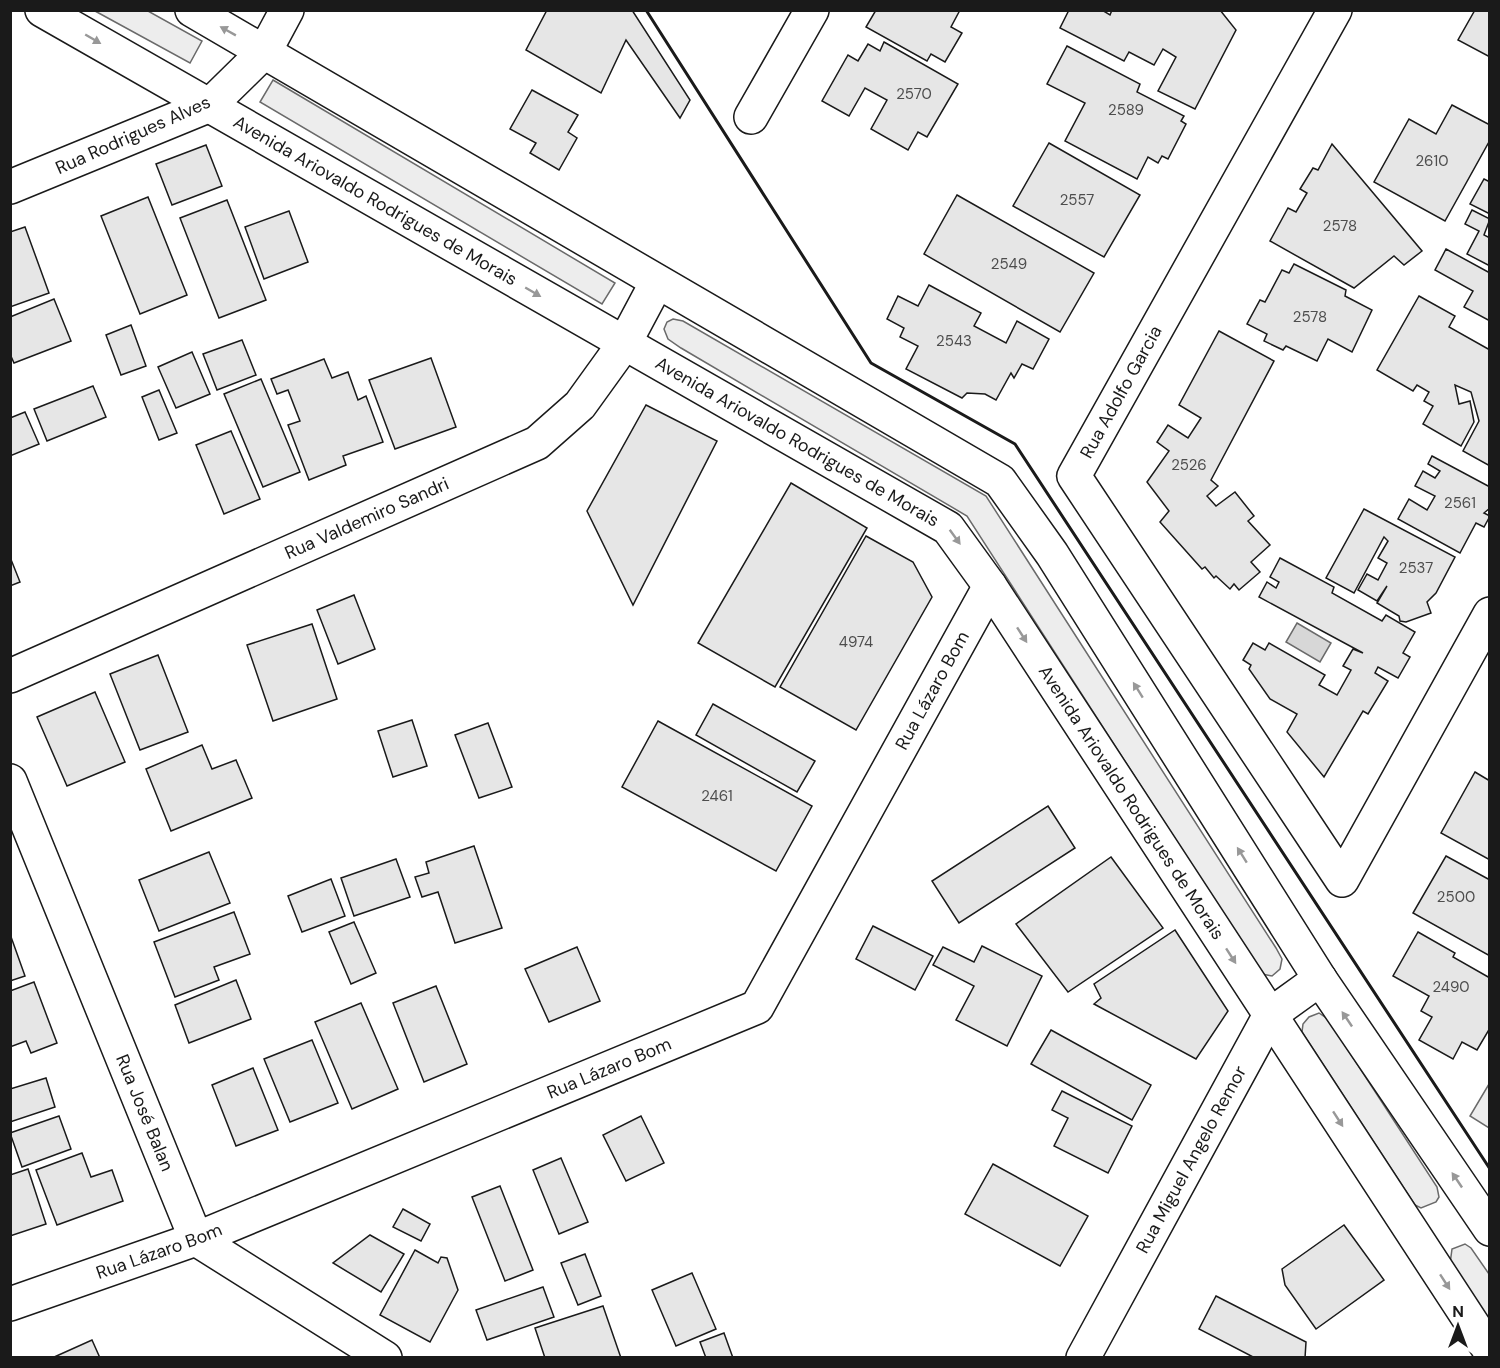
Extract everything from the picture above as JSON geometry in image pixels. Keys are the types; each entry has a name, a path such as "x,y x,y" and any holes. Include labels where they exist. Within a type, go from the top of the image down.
{"street":[{"name":"Avenida Ariovaldo Rodrigues de Morais","path":"42,10 948,528 990,586 1490,1350"},
{"path":"192,10 1000,481 1052,554 1320,979 1490,1229"},
{"name":"Rua Rodrigues Alves","path":"10,187 210,105 265,51 287,10"},
{"path":"751,117 812,10"},
{"name":"Rua Adolfo Garcia","path":"1335,10 1074,476 1342,880 1490,614"},
{"name":"Rua Valdemiro Sandri","path":"10,676 537,443 580,405 624,344 657,282"},
{"name":"Rua Lázaro Bom","path":"10,1304 196,1239 758,1007 990,586"},
{"name":"Rua José Balan","path":"10,781 196,1239"},
{"name":"Rua Miguel Angelo Remor","path":"1083,1358 1270,1015 1320,979"},
{"path":"196,1239 385,1358"}],"shaded area":[{"path":"95,11 148,11 202,41 190,63"},
{"path":"273,80 615,283 602,304 260,102"},
{"path":"673,319 683,321 986,496 1276,948 1282,959 1280,969 1272,976 1262,974 967,516 681,348 668,339 664,329 667,322"},
{"path":"1297,623 1331,643 1320,662 1286,642"},
{"path":"1319,1013 1328,1019 1437,1187 1439,1197 1436,1202 1421,1208 1415,1205 1302,1032 1303,1024 1309,1017"},
{"path":"1489,1084 1489,1128 1470,1116"},
{"path":"1465,1244 1471,1248 1489,1274 1489,1321 1450,1264 1452,1249"}],"building":[{"path":"547,10 632,10 690,100 680,118 626,40 601,93 526,50"},
{"path":"876,10 960,10 951,27 962,33 945,62 931,54 927,61 866,27"},
{"path":"1069,10 1102,10 1110,15 1112,10 1220,10 1236,30 1195,109 1158,91 1176,57 1163,49 1154,65 1129,52 1124,61 1060,28"},
{"path":"1475,10 1490,10 1490,57 1458,40"},
{"path":"884,42 958,84 927,137 918,132 908,150 871,129 887,100 865,88 849,116 822,101 848,55 858,61 868,44 880,51"},
{"path":"1067,46 1140,84 1137,92 1184,116 1181,121 1186,124 1168,159 1162,156 1158,163 1148,157 1137,179 1065,141 1085,103 1047,84"},
{"path":"532,90 578,115 568,132 577,138 559,170 530,153 536,143 510,129"},
{"path":"1452,105 1490,125 1490,140 1445,221 1374,182 1409,119 1436,134"},
{"path":"1049,143 1140,195 1104,257 1013,206"},
{"path":"1332,144 1422,251 1404,265 1394,256 1354,288 1270,241 1288,208 1296,212 1307,193 1300,189 1313,168 1318,170"},
{"path":"206,145 222,186 172,205 156,164"},
{"path":"1484,179 1490,182 1490,214 1470,204"},
{"path":"957,195 1094,273 1060,332 924,254"},
{"path":"148,197 187,295 140,314 101,216"},
{"path":"227,200 266,300 219,318 180,218"},
{"path":"1472,210 1490,219 1484,235 1490,238 1490,266 1467,254 1479,231 1465,224"},
{"path":"289,211 308,262 264,279 245,227"},
{"path":"25,227 49,293 10,307 10,232"},
{"path":"1446,249 1490,273 1490,321 1464,307 1473,291 1435,270"},
{"path":"1294,264 1346,290 1345,296 1372,310 1352,352 1328,339 1317,361 1286,346 1283,350 1264,341 1267,334 1247,324 1260,300 1265,302 1282,270 1289,273"},
{"path":"929,285 981,313 974,326 1006,343 1017,321 1049,339 1033,369 1022,364 1014,378 1011,373 996,400 985,394 967,393 962,398 906,369 918,346 900,337 904,328 887,319 898,296 918,306"},
{"path":"1419,296 1455,316 1449,327 1490,350 1490,466 1463,451 1479,421 1471,392 1455,385 1459,404 1470,401 1474,422 1461,446 1423,424 1433,406 1424,401 1429,392 1417,385 1413,391 1377,370"},
{"path":"54,299 71,341 14,363 10,354 10,317"},
{"path":"131,325 146,366 121,375 106,335"},
{"path":"1219,331 1274,361 1211,480 1218,486 1207,496 1216,506 1235,492 1254,516 1248,521 1270,545 1251,562 1260,572 1239,590 1234,584 1230,589 1216,576 1214,578 1205,567 1202,569 1160,522 1169,511 1147,482 1169,451 1157,442 1168,425 1188,438 1201,418 1179,405"},
{"path":"242,340 256,375 217,390 203,354"},
{"path":"192,352 210,394 176,408 158,367"},
{"path":"431,358 456,427 395,449 369,380"},
{"path":"324,359 332,378 348,372 358,400 366,396 383,442 343,456 346,465 309,480 288,425 300,421 288,390 277,394 271,379"},
{"path":"261,379 300,472 263,487 224,394"},
{"path":"93,386 106,417 47,441 34,409"},
{"path":"159,390 177,433 159,440 142,397"},
{"path":"646,405 717,441 633,605 587,511"},
{"path":"25,412 39,444 10,456 10,418"},
{"path":"231,431 260,499 224,514 196,445"},
{"path":"1432,456 1490,487 1490,508 1484,513 1490,516 1484,527 1476,523 1460,553 1398,519 1409,499 1427,510 1435,496 1415,486 1423,471 1435,478 1440,471 1428,464"},
{"path":"791,483 867,528 775,687 698,643"},
{"path":"1364,509 1455,557 1436,593 1427,602 1431,613 1406,622 1400,621 1399,616 1377,603 1387,586 1377,601 1358,590 1367,574 1378,580 1387,563 1378,558 1388,541 1384,537 1354,593 1326,578"},
{"path":"866,536 913,562 932,597 856,730 780,687"},
{"path":"10,557 20,582 10,586"},
{"path":"1280,558 1334,587 1332,593 1382,621 1386,615 1415,632 1403,653 1410,657 1398,678 1378,667 1375,673 1388,681 1368,714 1363,711 1324,777 1287,732 1297,714 1270,699 1249,669 1251,665 1243,660 1253,643 1265,650 1269,643 1325,675 1319,685 1337,695 1351,670 1343,666 1353,649 1363,653 1259,597 1267,582 1276,588 1279,582 1270,577"},
{"path":"354,595 375,649 338,664 317,610"},
{"path":"312,624 337,699 273,721 247,645"},
{"path":"158,655 188,732 140,750 110,674"},
{"path":"95,692 125,762 67,786 37,717"},
{"path":"713,704 815,761 797,792 696,735"},
{"path":"412,720 427,766 393,777 378,731"},
{"path":"658,721 812,806 776,871 622,787"},
{"path":"488,723 512,787 479,798 455,735"},
{"path":"202,745 212,769 236,760 252,798 171,831 146,769"},
{"path":"1475,772 1490,781 1490,860 1441,833"},
{"path":"1048,806 1075,848 959,923 932,881"},
{"path":"474,846 502,928 455,943 438,892 422,897 415,877 429,873 426,862"},
{"path":"209,852 230,903 159,931 139,880"},
{"path":"1446,856 1490,880 1490,956 1413,913"},
{"path":"1111,857 1163,928 1068,992 1016,924"},
{"path":"396,859 410,897 354,916 341,878"},
{"path":"331,879 345,916 302,932 288,896"},
{"path":"234,912 250,954 214,967 219,980 175,997 154,942"},
{"path":"354,922 376,973 351,984 329,932"},
{"path":"873,926 933,956 915,990 856,959"},
{"path":"1175,930 1228,1011 1196,1059 1094,1004 1101,998 1094,984"},
{"path":"1418,932 1455,953 1453,957 1490,978 1490,1028 1477,1050 1462,1042 1453,1059 1419,1040 1432,1017 1421,1011 1429,996 1393,976"},
{"path":"10,934 25,976 10,981"},
{"path":"982,946 1042,976 1007,1046 956,1020 974,986 933,965 943,947 974,962"},
{"path":"577,947 600,1001 549,1022 525,969"},
{"path":"236,980 251,1019 189,1043 175,1005"},
{"path":"34,982 57,1043 31,1053 26,1041 10,1047 10,991"},
{"path":"436,986 467,1064 424,1082 393,1003"},
{"path":"361,1003 398,1089 352,1109 315,1022"},
{"path":"1051,1030 1151,1085 1132,1120 1031,1064"},
{"path":"312,1040 338,1103 290,1122 264,1059"},
{"path":"253,1068 278,1130 236,1146 212,1085"},
{"path":"46,1078 55,1107 10,1122 10,1089"},
{"path":"1062,1091 1132,1126 1108,1173 1054,1146 1068,1118 1052,1110"},
{"path":"59,1116 71,1149 22,1167 10,1133"},
{"path":"641,1116 664,1163 626,1181 603,1135"},
{"path":"82,1153 91,1177 112,1170 123,1201 57,1225 36,1170"},
{"path":"561,1158 588,1222 559,1234 533,1170"},
{"path":"993,1164 1088,1216 1060,1266 965,1214"},
{"path":"28,1169 46,1224 10,1236 10,1175"},
{"path":"500,1186 533,1270 505,1281 472,1197"},
{"path":"403,1209 430,1224 421,1241 393,1227"},
{"path":"1344,1225 1384,1280 1316,1329 1285,1285 1282,1269"},
{"path":"370,1235 404,1254 381,1292 333,1263"},
{"path":"415,1250 438,1263 441,1257 447,1258 458,1290 430,1342 380,1315"},
{"path":"585,1254 601,1296 578,1305 561,1263"},
{"path":"692,1273 716,1329 676,1346 652,1290"},
{"path":"543,1287 554,1317 487,1340 476,1310"},
{"path":"1216,1296 1306,1342 1305,1358 1255,1358 1199,1329"},
{"path":"603,1306 621,1358 545,1358 535,1328"},
{"path":"724,1333 733,1358 706,1358 700,1342"},
{"path":"92,1340 100,1358 52,1358"}],"wall":[{"path":"646,10 871,363 1015,444 1490,1169"}]}
